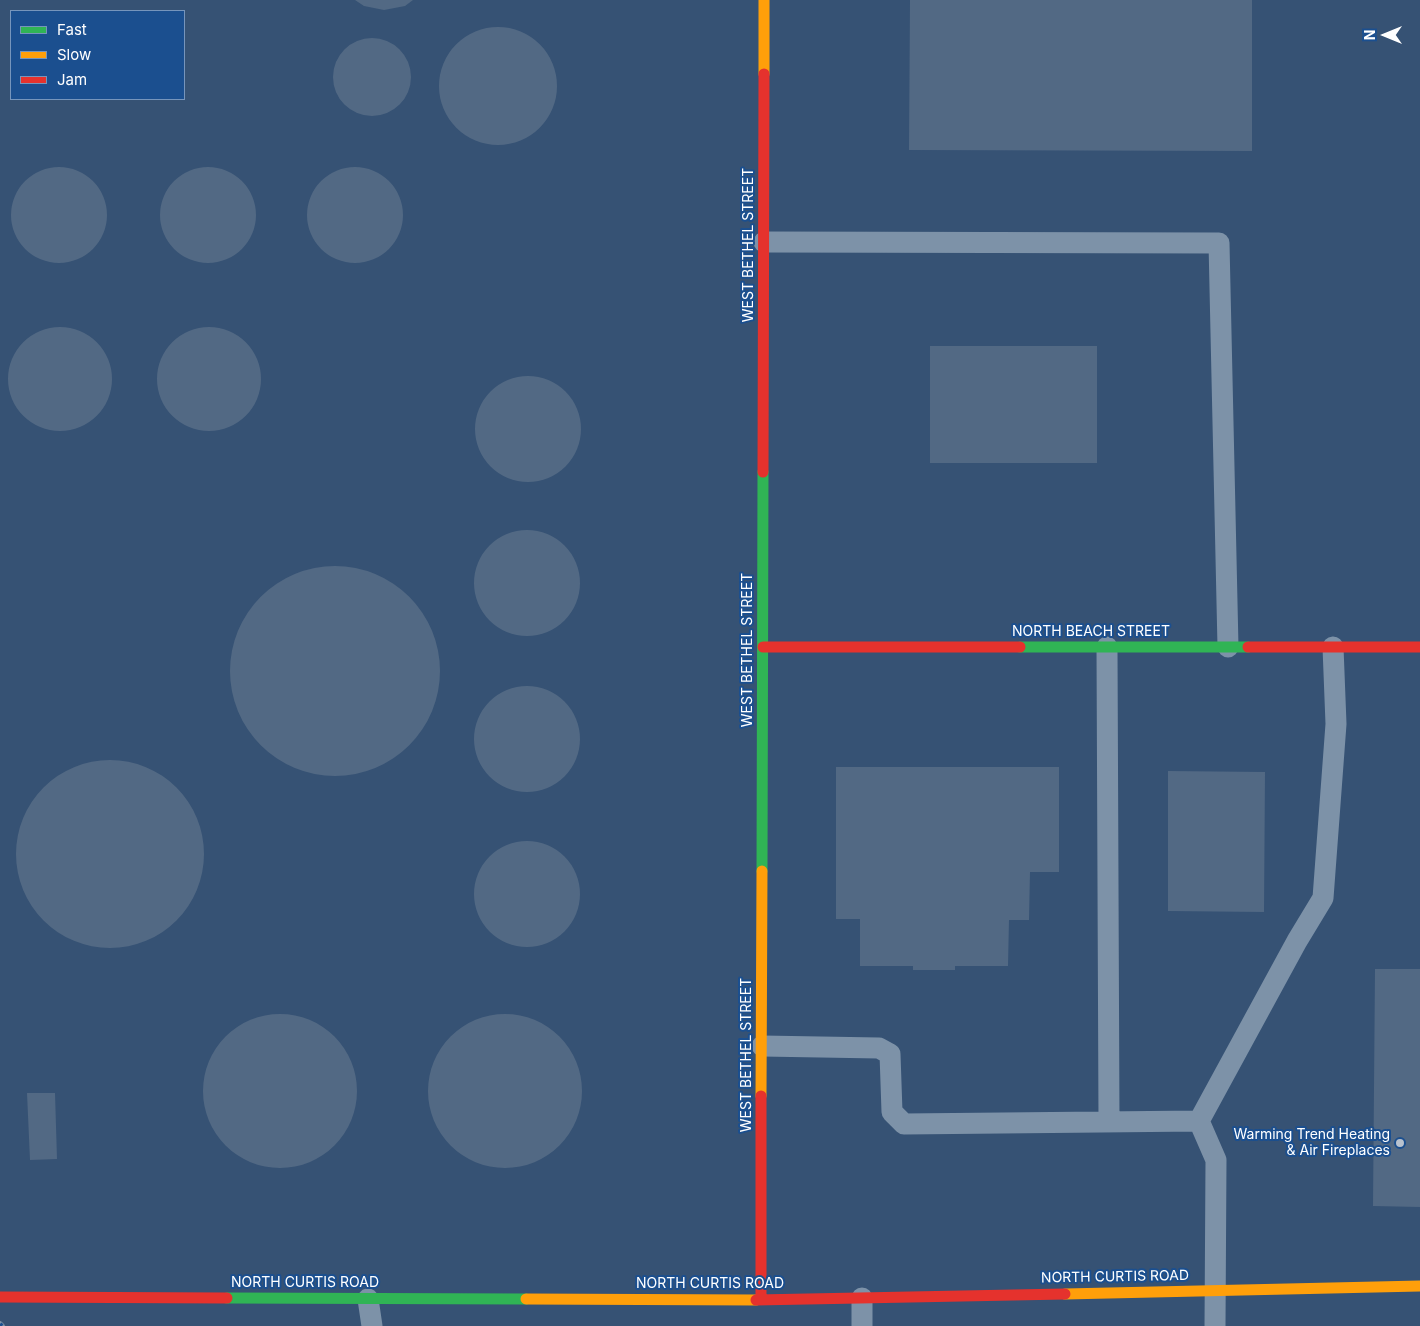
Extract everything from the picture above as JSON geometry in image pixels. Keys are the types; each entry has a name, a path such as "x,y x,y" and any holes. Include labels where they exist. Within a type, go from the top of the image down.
{"street":[{"name":"WEST BETHEL STREET","path":"762,1300 764,0"},
{"name":"NORTH BEACH STREET","path":"763,647 1420,647"},
{"name":"NORTH CURTIS ROAD","path":"0,1297 762,1300 1420,1286"}],"lane":[{"path":"764,242 1219,243 1228,647"},
{"path":"1107,647 1109,1122"},
{"path":"1199,1121 1322,898 1336,724 1333,647"},
{"path":"762,1046 879,1048 890,1054 892,1112 904,1124 1199,1121"},
{"path":"1199,1121 1216,1160 1215,1326"},
{"path":"862,1298 862,1326"},
{"path":"368,1299 372,1326"}],"building":[{"path":"355,0 413,0 405,6 384,10 364,6"},
{"path":"910,0 1252,0 1252,151 909,150"},
{"path":"498,27 509,28 531,37 547,53 556,75 556,97 547,119 531,135 509,144 498,145 487,144 465,135 449,119 440,97 439,86 440,75 449,53 465,37 487,28"},
{"path":"364,38 380,38 394,44 405,55 411,69 411,85 405,99 394,110 380,116 364,116 350,110 339,99 333,85 333,69 339,55 350,44"},
{"path":"59,167 78,170 93,181 104,196 107,215 104,234 93,249 78,260 59,263 40,260 25,249 14,234 11,215 14,196 25,181 40,170"},
{"path":"208,167 227,170 242,181 253,196 256,215 253,234 242,249 227,260 208,263 189,260 174,249 163,234 160,215 163,196 174,181 189,170"},
{"path":"355,167 374,170 389,181 400,196 403,215 400,234 389,249 374,260 355,263 336,260 321,249 310,234 307,215 310,196 321,181 336,170"},
{"path":"60,327 80,331 97,342 108,359 112,379 108,399 97,416 80,427 60,431 40,427 23,416 12,399 8,379 12,359 23,342 40,331"},
{"path":"209,327 229,331 246,342 257,359 261,379 257,399 246,416 229,427 209,431 189,427 172,416 161,399 157,379 161,359 172,342 189,331"},
{"path":"930,346 1097,346 1097,463 930,463"},
{"path":"528,376 548,380 565,392 577,409 581,429 577,449 565,466 548,478 528,482 508,478 491,466 479,449 475,429 479,409 491,392 508,380"},
{"path":"527,530 547,534 564,546 576,563 580,583 576,603 564,620 547,632 527,636 507,632 490,620 478,603 474,583 478,563 490,546 507,534"},
{"path":"335,566 355,568 375,574 393,584 409,597 422,613 432,631 438,651 440,671 438,691 432,711 422,729 409,745 393,758 375,768 355,774 335,776 315,774 295,768 277,758 261,745 248,729 238,711 232,691 230,671 232,651 238,631 248,613 261,597 277,584 295,574 315,568"},
{"path":"527,686 547,690 564,702 576,719 580,739 576,759 564,776 547,788 527,792 507,788 490,776 478,759 474,739 478,719 490,702 507,690"},
{"path":"110,760 146,767 162,776 176,788 188,802 197,818 204,854 197,890 188,906 176,920 162,932 146,941 110,948 74,941 58,932 44,920 32,906 23,890 16,854 23,818 32,802 44,788 58,776 74,767"},
{"path":"836,767 1059,767 1059,872 1030,872 1029,920 1009,920 1008,966 955,966 955,970 913,970 913,966 860,966 860,919 836,919"},
{"path":"1168,771 1265,772 1264,912 1168,911"},
{"path":"527,841 547,845 564,857 576,874 580,894 576,914 564,931 547,943 527,947 507,943 490,931 478,914 474,894 478,874 490,857 507,845"},
{"path":"1375,969 1420,969 1420,1207 1373,1206"},
{"path":"280,1014 309,1020 323,1027 334,1037 344,1048 351,1062 357,1091 351,1120 344,1134 334,1145 323,1155 309,1162 280,1168 251,1162 237,1155 226,1145 216,1134 209,1120 203,1091 209,1062 216,1048 226,1037 237,1027 251,1020"},
{"path":"505,1014 534,1020 548,1027 559,1037 569,1048 576,1062 582,1091 576,1120 569,1134 559,1145 548,1155 534,1162 505,1168 476,1162 462,1155 451,1145 441,1134 434,1120 428,1091 434,1062 441,1048 451,1037 462,1027 476,1020"},
{"path":"27,1093 55,1093 57,1159 30,1160"}],"traffic: fast":[{"path":"762,871 763,472"},
{"path":"1020,647 1248,647"},
{"path":"227,1298 526,1299"}],"traffic: slow":[{"path":"764,0 764,74"},
{"path":"761,1096 762,871"},
{"path":"1065,1294 1420,1286"},
{"path":"526,1299 756,1300"}],"traffic: jam":[{"path":"763,472 764,74"},
{"path":"763,647 1020,647"},
{"path":"1248,647 1420,647"},
{"path":"761,1096 761,1300"},
{"path":"756,1300 1065,1294"},
{"path":"0,1297 227,1298"}],"place":[{"name":"Warming Trend Heating & Air Fireplaces","path":"1400,1143"}]}
